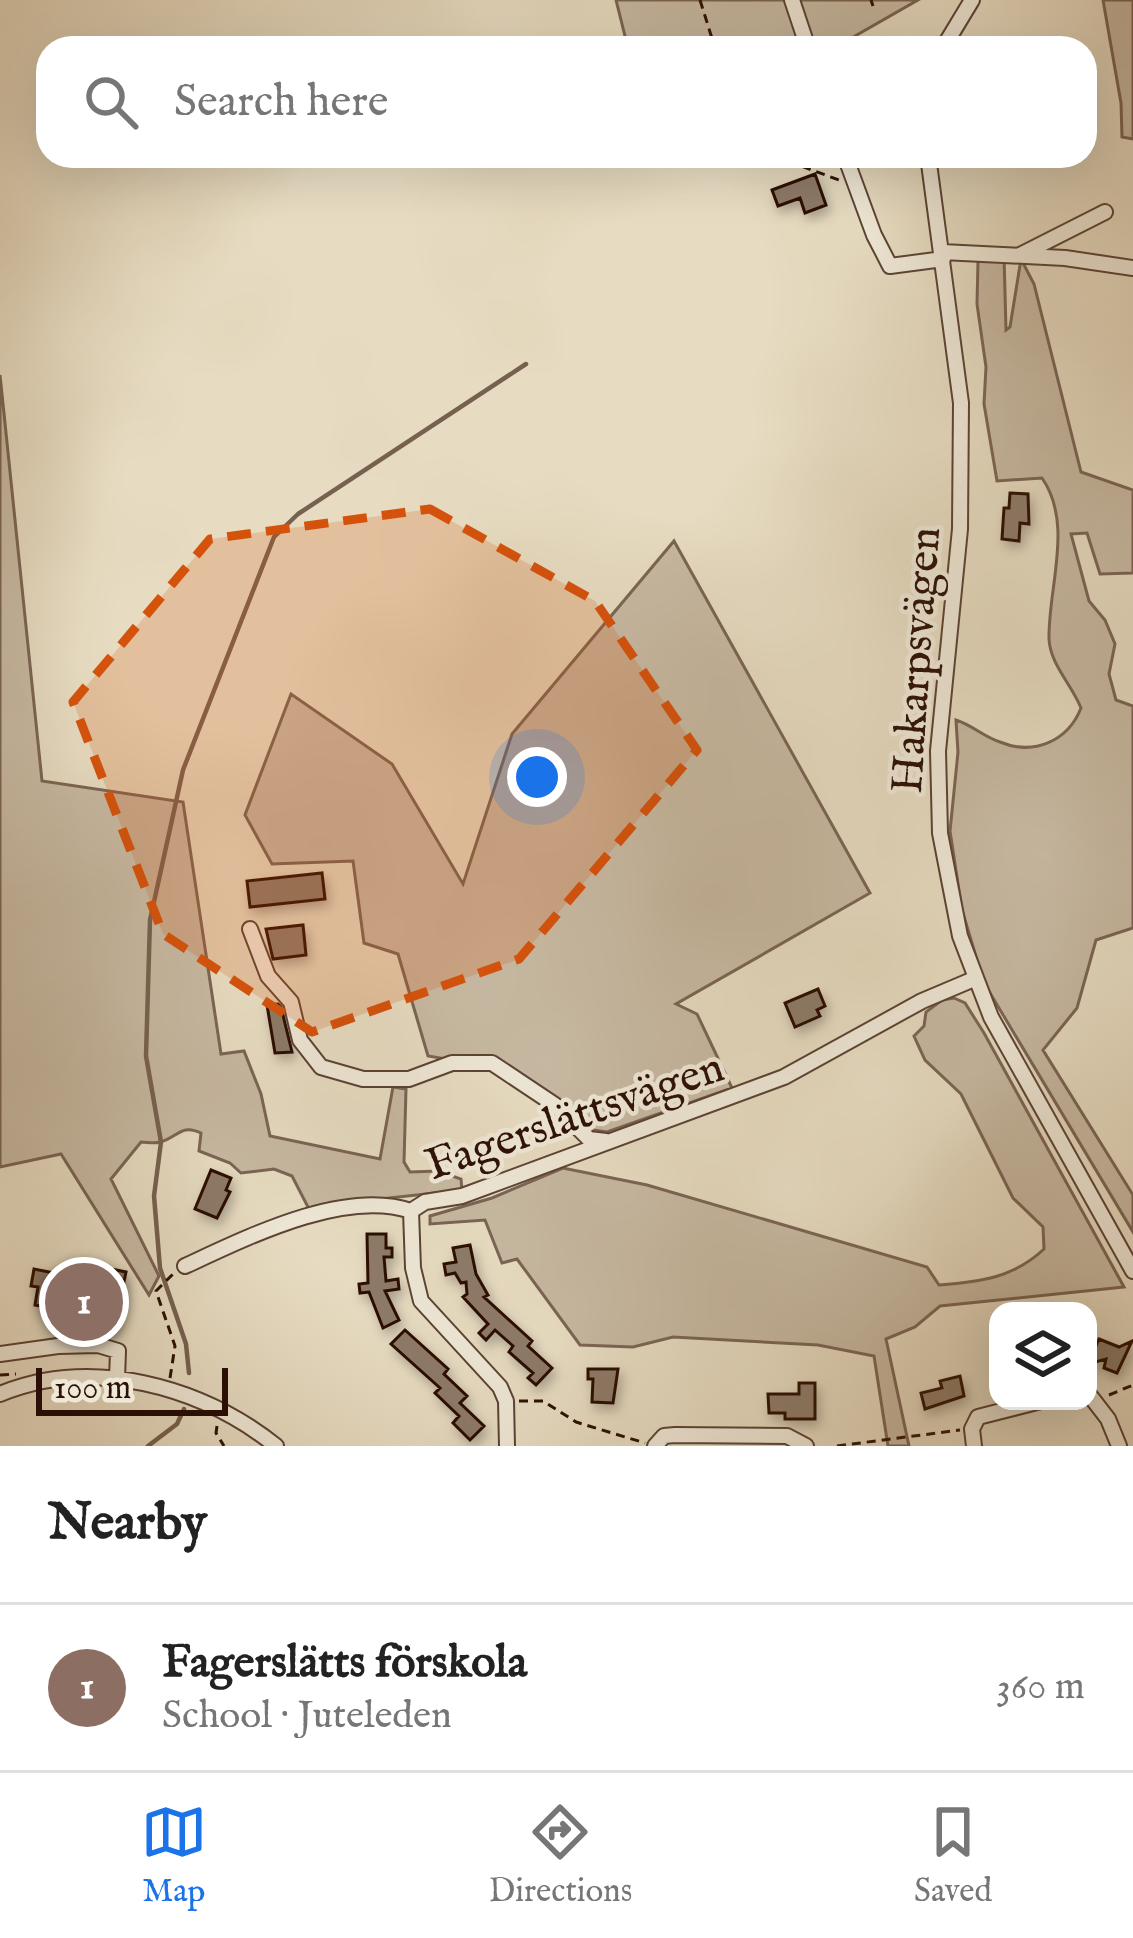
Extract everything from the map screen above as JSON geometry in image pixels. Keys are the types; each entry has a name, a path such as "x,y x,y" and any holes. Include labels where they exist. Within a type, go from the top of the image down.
{"street":[{"path":"792,0 804,36"},
{"path":"950,36 972,0"},
{"path":"850,168 890,266 942,256 1020,255 1133,268"},
{"name":"Hakarpsvägen","path":"930,168 959,373 958,563 938,784 946,877 974,979 1133,1271"},
{"path":"1020,255 1106,212"},
{"path":"250,929 268,976 291,1002 300,1040 321,1066 362,1079 409,1079 452,1064 492,1063 555,1105 589,1139 607,1141"},
{"name":"Fagerslättsvägen","path":"179,1270 291,1220 381,1204 411,1211 425,1202 462,1196 784,1077 922,1001 974,979"},
{"path":"411,1211 413,1268 421,1301 493,1376 506,1401 507,1446"},
{"path":"0,1354 98,1345 118,1351 117,1379"},
{"path":"0,1394 68,1376 117,1379 166,1389 220,1411 276,1446"},
{"path":"1097,1405 1119,1446"},
{"path":"974,1446 971,1429 978,1417 1006,1410"},
{"path":"655,1446 664,1436 676,1435 787,1436 806,1446"}],"path":[{"path":"700,0 712,36"},
{"path":"805,168 857,188"},
{"path":"166,1389 175,1346 157,1298 160,1284 179,1270"},
{"path":"1097,1395 1133,1385"},
{"path":"506,1401 543,1401 576,1422 655,1446"},
{"path":"220,1411 216,1433 224,1446"},
{"path":"837,1446 971,1429"}],"highlighted area":[{"path":"430,509 595,601 697,750 519,959 312,1032 163,934 73,702 210,539"}],"shaded area":[{"path":"616,0 918,0 855,36 625,36"},
{"path":"1103,0 1133,0 1133,139 1122,137 1121,103"},
{"path":"1004,256 1006,330 1021,259 1034,284 1081,472 1133,490 1133,573 1100,574 1087,533 1071,534 1089,601 1105,620 1115,644 1109,674 1116,700 1133,706 1133,928 1096,940 1077,1008 1043,1050 1133,1195 1133,1232 984,983 962,910 950,831 958,752 956,720 1000,742 1037,746 1059,737 1081,708 1053,657 1049,639 1058,535 1051,496 1042,478 997,481 984,404 978,261"},
{"path":"0,375 42,781 183,802 221,1054 244,1051 261,1094 270,1136 380,1159 393,1087 406,1089 404,1162 410,1172 438,1171 461,1179 462,1190 310,1211 292,1176 274,1169 241,1173 230,1163 199,1151 201,1133 189,1130 160,1142 141,1142 111,1179 159,1276 149,1295 61,1154 0,1167"},
{"path":"674,541 870,893 676,1004 697,1014 732,1088 607,1132 567,1126 505,1069 428,1056 398,954 364,943 353,861 272,864 245,815 291,694 392,764 463,884 512,734"},
{"path":"954,998 965,1003 984,1033 1124,1287 940,1306 915,1327 886,1339 909,1446 888,1446 874,1356 818,1345 673,1337 633,1347 580,1345 517,1259 502,1263 485,1220 430,1224 430,1216 492,1198 563,1168 647,1185 927,1267 939,1285 1008,1272 1044,1249 1043,1227 1013,1198 961,1094 925,1060 914,1036 924,1026 926,1012"}],"building":[{"path":"815,174 826,205 805,213 800,198 778,206 772,190"},
{"path":"1010,493 1028,494 1029,524 1020,523 1019,541 1002,539"},
{"path":"322,873 325,899 250,907 247,881"},
{"path":"303,925 306,955 273,959 266,929"},
{"path":"818,989 825,1006 817,1010 820,1016 795,1027 785,1003"},
{"path":"278,1004 292,1052 275,1053 267,1005"},
{"path":"211,1170 231,1178 226,1190 230,1192 217,1218 195,1209"},
{"path":"367,1234 386,1234 392,1257 384,1257 386,1281 398,1279 399,1289 385,1291 399,1320 383,1328 369,1292 360,1293 359,1284 368,1283"},
{"path":"470,1245 476,1274 488,1295 484,1297 532,1341 528,1346 552,1368 536,1385 528,1378 533,1373 509,1352 513,1346 495,1330 486,1340 479,1333 488,1324 463,1297 466,1282 461,1283 455,1273 446,1275 444,1264 456,1262 453,1248"},
{"path":"72,1261 126,1272 114,1330 80,1324 82,1314 35,1305 34,1269 69,1276"},
{"path":"405,1330 448,1369 444,1374 467,1396 460,1403 484,1426 470,1440 453,1423 459,1416 435,1393 440,1388 391,1344"},
{"path":"1099,1339 1119,1347 1132,1341 1117,1373 1104,1368 1106,1359 1097,1362"},
{"path":"588,1369 618,1369 613,1403 592,1402 593,1379 588,1379"},
{"path":"960,1376 964,1396 925,1409 921,1393 942,1388 940,1381"},
{"path":"799,1383 815,1383 815,1419 785,1419 785,1413 769,1413 768,1394 799,1394"}],"waterway":[{"path":"189,1373 186,1344 160,1268 154,1196 161,1142 146,1056 150,920 183,770 274,537 298,514 526,364"},
{"path":"148,1446 177,1424 184,1409"}],"place":[{"name":"Fagerslätts förskola","path":"84,1302"}]}
